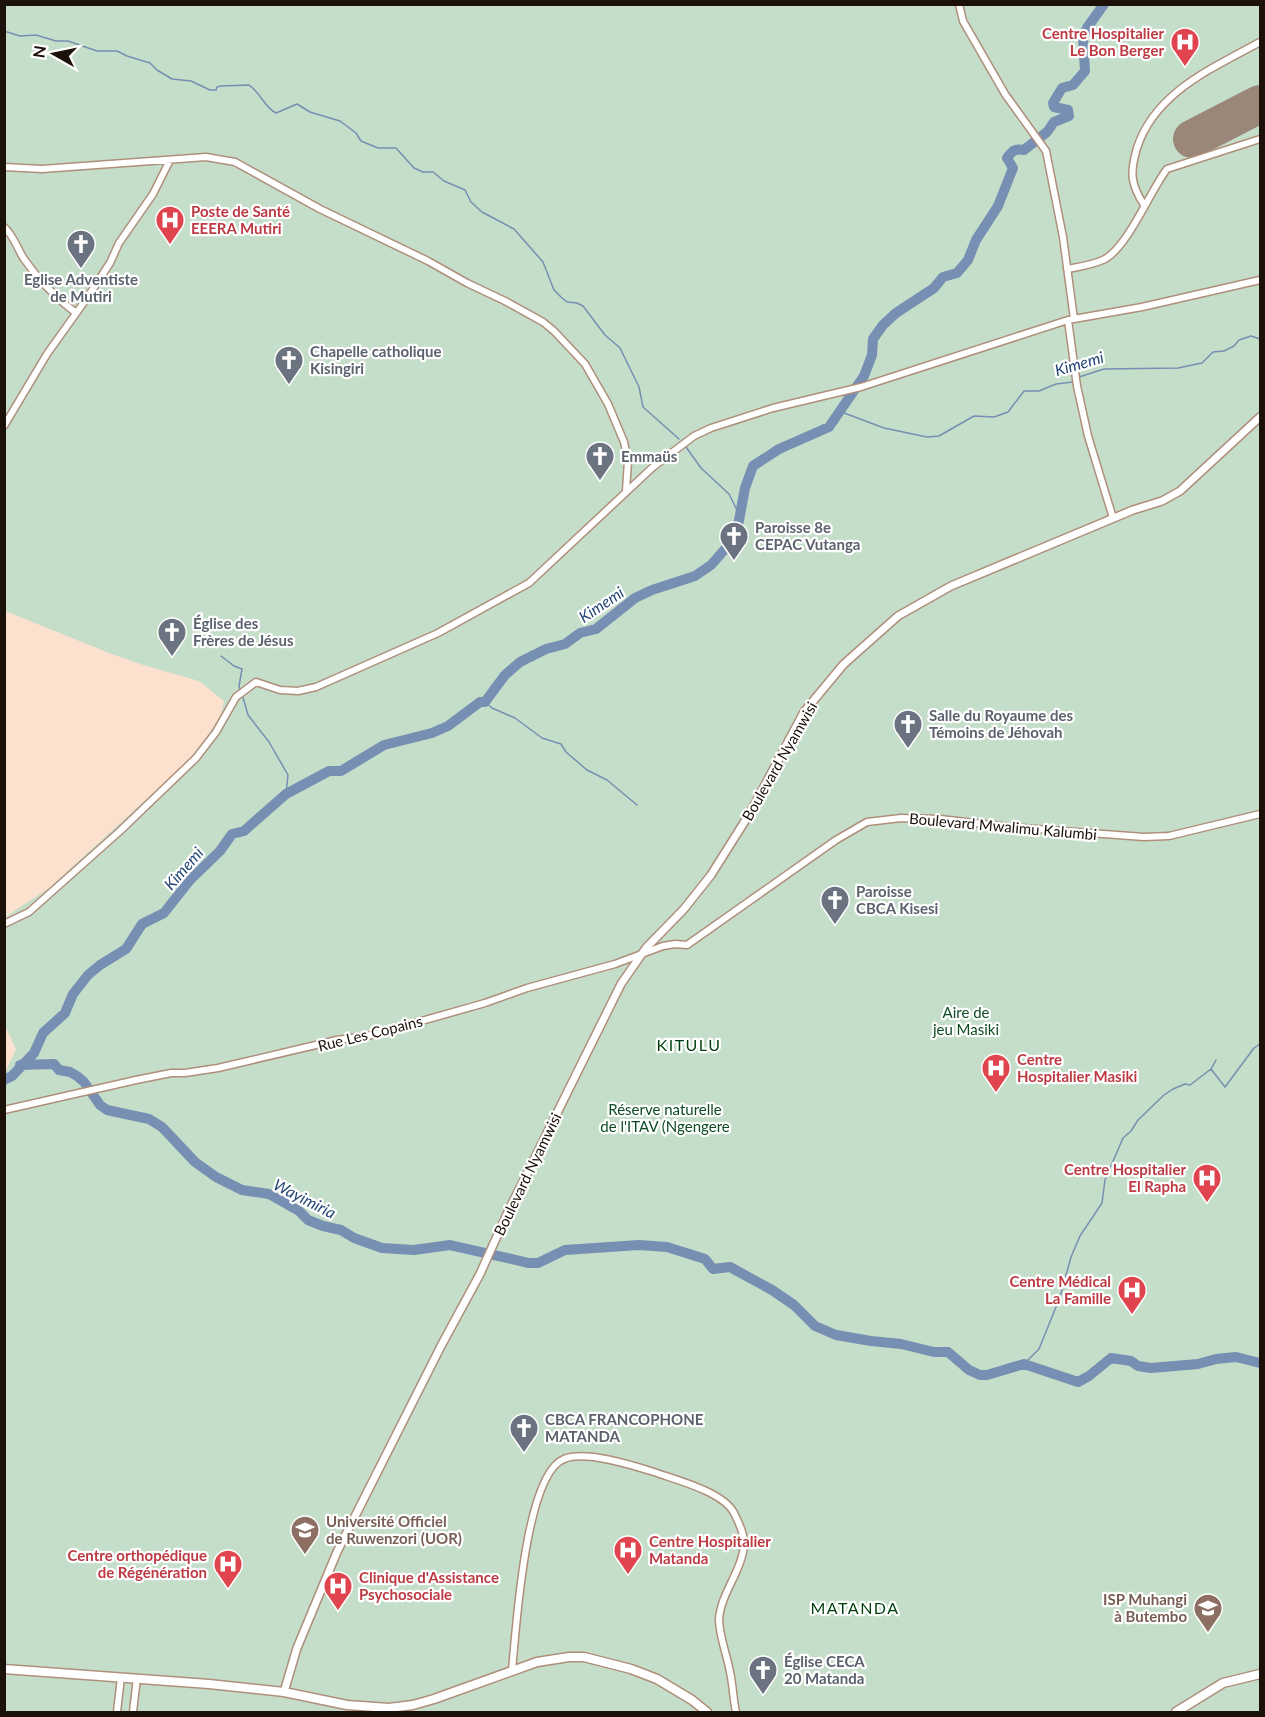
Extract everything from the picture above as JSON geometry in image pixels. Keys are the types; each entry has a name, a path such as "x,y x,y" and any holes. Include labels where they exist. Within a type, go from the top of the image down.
{"highway":[{"path":"4,1669 137,1678 285,1692 347,1705 394,1707 435,1699 537,1662 569,1657 599,1660 657,1679 692,1700 707,1713"},
{"path":"1176,1713 1223,1683 1260,1674"}],"main road":[{"name":"Boulevard Nyamwisi","path":"285,1692 294,1656 323,1582 490,1253 621,984 639,956 684,909 711,875 750,813 804,712 848,660 898,616 951,586 1113,518 1162,501 1180,491 1260,417"}],"street":[{"path":"958,4 963,21 1005,94 1042,144 1049,161 1067,269 1075,380 1088,436 1113,518"},
{"path":"1144,205 1135,190 1133,168 1139,143 1154,114 1189,82 1260,42"},
{"path":"1067,269 1102,261 1112,254 1133,226 1167,169 1260,139"},
{"path":"4,167 42,169 206,157 235,162 320,209 428,261 543,322 576,352 597,383 624,442 628,461 626,491"},
{"path":"4,426 47,354 110,263 122,238 153,194 170,160"},
{"path":"4,227 13,236 15,245 39,279 76,313"},
{"path":"4,924 29,912 63,883 196,758 216,732 236,697 246,688 256,682 280,690 298,691 316,687 438,633 529,583 626,491 694,435 773,408 861,387 1071,320 1142,307 1260,280"},
{"name":"Boulevard Mwalimu Kalumbi","path":"639,956 675,944 687,945 836,840 873,820 940,819 1009,827 1169,837 1260,814"},
{"name":"Rue Les Copains","path":"4,1110 171,1073 218,1068 337,1040 372,1035 639,956"},
{"path":"512,1671 520,1588 529,1528 541,1492 553,1468 560,1460 574,1456 604,1460 677,1480 716,1496 732,1508 744,1544 721,1609 719,1622 731,1674 736,1713"},
{"path":"117,1713 121,1677"},
{"path":"133,1713 137,1678"}],"green space":[{"name":"Réserve naturelle de l'ITAV (Ngengere","path":"5,5 1260,5 1260,1712 5,1712 4,1075 16,1049 5,1026 5,917 49,888 187,762 207,737 221,714 224,701 199,681 109,653 5,611"}],"waterway":[{"name":"Kimemi","path":"4,1080 12,1076 34,1053 43,1033 65,1013 73,994 88,975 126,949 142,924 164,913 190,880 220,851 232,834 244,831 286,794 329,771 341,771 384,745 432,733 448,726 480,702 485,702 505,675 520,662 546,649 565,644 580,633 596,629 635,598 695,576 711,565 737,531 745,488 753,466 779,449 829,427 864,376 872,355 873,339 883,325 896,313 934,288 943,277 957,273 968,260 976,240 998,206 1013,168 1007,158 1016,150 1024,150 1047,132 1054,122 1069,116 1068,110 1054,107 1053,103 1062,88 1073,85 1085,71 1083,38 1087,28 1104,4"},
{"path":"4,31 20,36 36,35 56,41 68,41 97,51 117,51 150,63 172,79 191,81 210,90 216,90 221,86 249,85 276,113 297,104 310,112 340,121 356,133 361,141 378,148 396,148 414,168 423,172 433,172 444,181 465,190 471,202 482,212 514,229 543,262 554,290 567,302 583,306 605,335 620,348 639,387 643,407 679,439"},
{"name":"Kimemi","path":"1079,377 1104,369 1178,368 1202,363 1213,352 1224,351 1234,346 1239,340 1251,336 1260,339"},
{"name":"Kimemi","path":"839,411 884,428 927,437 939,436 974,416 994,417 1008,412 1024,391 1039,391 1056,384 1073,382"},
{"path":"686,447 701,468 729,494 741,518"},
{"path":"221,656 242,669 240,690"},
{"path":"242,694 248,715 269,742 288,775 286,794"},
{"path":"485,702 492,708 515,718 542,738 561,744 566,752 587,770 607,780 637,805"},
{"path":"1211,1069 1225,1087 1254,1048 1260,1044"},
{"path":"1024,1364 1039,1349 1060,1297 1071,1257 1080,1236 1102,1203 1105,1180 1123,1138 1164,1095 1185,1084 1190,1085 1211,1069 1216,1060"},
{"name":"Wayimiria","path":"20,1065 54,1064 59,1070 70,1072 84,1082 100,1105 107,1110 149,1119 162,1127 195,1162 216,1177 242,1190 269,1194 299,1211 308,1220 341,1230 354,1238 382,1248 414,1250 450,1245 529,1263 538,1263 565,1250 639,1245 667,1247 705,1259 713,1269 730,1267 794,1305 815,1326 836,1335 901,1344 934,1352 948,1352 969,1370 980,1375 1024,1364 1078,1382 1111,1358 1131,1361 1138,1366 1151,1368 1198,1364 1236,1357 1260,1363"}],"runway":[{"path":"1192,139 1260,104"}],"place":[{"name":"Centre Hospitalier Le Bon Berger","path":"1185,68"},
{"name":"Poste de Santé EEERA Mutiri","path":"170,246"},
{"name":"Eglise Adventiste de Mutiri","path":"81,270"},
{"name":"Chapelle catholique Kisingiri","path":"289,386"},
{"name":"Emmaüs","path":"600,482"},
{"name":"Paroisse 8e CEPAC Vutanga","path":"734,562"},
{"name":"Église des Frères de Jésus","path":"172,658"},
{"name":"Salle du Royaume des Témoins de Jéhovah","path":"908,750"},
{"name":"Paroisse CBCA Kisesi","path":"835,926"},
{"name":"Centre Hospitalier Masiki","path":"996,1094"},
{"name":"Centre Hospitalier El Rapha","path":"1207,1204"},
{"name":"Centre Médical La Famille","path":"1132,1316"},
{"name":"CBCA FRANCOPHONE MATANDA","path":"524,1454"},
{"name":"Université Officiel de Ruwenzori (UOR)","path":"305,1556"},
{"name":"Centre Hospitalier Matanda","path":"628,1576"},
{"name":"Centre orthopédique de Régénération","path":"228,1590"},
{"name":"Clinique d'Assistance Psychosociale","path":"338,1612"},
{"name":"ISP Muhangi à Butembo","path":"1208,1634"},
{"name":"Église CECA 20 Matanda","path":"763,1696"}],"district":[{"name":"KITULU","path":"689,1044"},
{"name":"MATANDA","path":"855,1607"}],"park label":[{"name":"Aire de jeu Masiki","path":"966,1020"}]}
